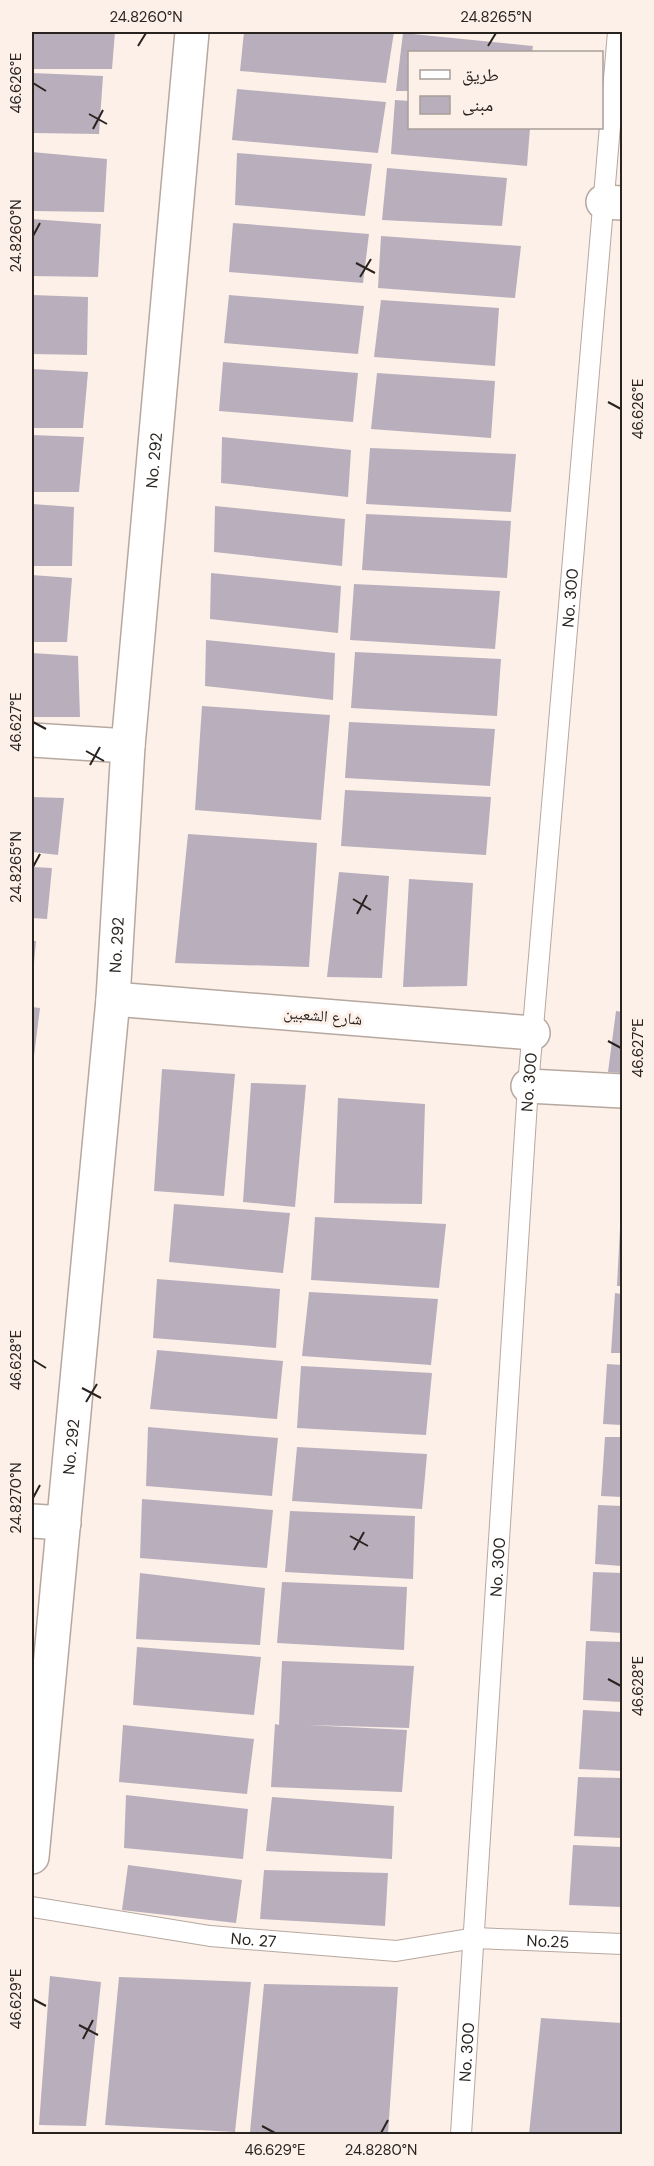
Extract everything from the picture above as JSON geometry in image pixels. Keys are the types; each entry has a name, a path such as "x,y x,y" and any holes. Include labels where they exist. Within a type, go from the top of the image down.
{"street":[{"name":"No. 292","path":"32,1857 113,999 128,747 192,32"},
{"path":"32,740 128,747"},
{"name":"شارع الشعبين","path":"113,999 533,1034"},
{"path":"528,1086 622,1091"},
{"path":"32,1521 64,1523"}],"lane":[{"name":"No. 300","path":"461,2134 528,1086 613,202 618,32"},
{"name":"No. 27","path":"32,1907 210,1936 396,1951 475,1938"},
{"name":"No.25","path":"475,1938 622,1944"}],"building":[{"path":"32,32 115,32 112,69 32,69"},
{"path":"244,32 394,32 386,83 240,71"},
{"path":"403,33 533,46 532,51 408,51 408,91 396,91"},
{"path":"32,73 103,76 99,134 32,133"},
{"path":"237,89 386,102 378,153 232,140"},
{"path":"395,100 408,101 408,129 530,129 527,166 391,154"},
{"path":"32,152 107,159 104,212 32,211"},
{"path":"237,153 372,164 365,216 235,205"},
{"path":"387,168 507,178 502,226 382,220"},
{"path":"32,219 101,224 98,277 32,276"},
{"path":"233,223 369,234 363,283 229,272"},
{"path":"381,236 521,246 515,298 378,288"},
{"path":"32,295 88,297 87,355 32,354"},
{"path":"229,295 364,306 358,354 224,343"},
{"path":"381,300 499,308 495,366 374,357"},
{"path":"223,362 358,373 353,422 219,411"},
{"path":"32,369 88,372 83,428 32,428"},
{"path":"377,373 495,381 491,438 371,429"},
{"path":"32,435 84,437 79,492 32,492"},
{"path":"222,437 351,450 348,497 221,483"},
{"path":"370,448 516,454 511,512 366,504"},
{"path":"32,504 74,507 72,566 32,566"},
{"path":"215,506 345,519 342,566 214,552"},
{"path":"366,514 511,521 507,578 362,570"},
{"path":"211,573 341,586 338,633 210,619"},
{"path":"32,575 72,578 67,642 32,642"},
{"path":"354,584 500,591 495,649 350,640"},
{"path":"206,640 335,653 333,700 205,686"},
{"path":"355,652 501,659 497,716 351,708"},
{"path":"32,653 78,656 80,717 32,717"},
{"path":"202,706 330,715 321,820 195,810"},
{"path":"349,722 495,729 490,786 345,778"},
{"path":"345,790 491,797 486,855 341,846"},
{"path":"32,797 64,798 58,855 32,852"},
{"path":"188,834 317,843 309,967 175,963"},
{"path":"32,867 52,868 47,919 32,918"},
{"path":"339,872 389,876 382,978 327,977"},
{"path":"409,879 473,883 467,986 403,987"},
{"path":"32,941 36,941 33,974 32,974"},
{"path":"32,1007 40,1008 34,1056 32,1055"},
{"path":"616,1011 622,1012 622,1073 608,1072"},
{"path":"162,1069 235,1074 224,1196 154,1191"},
{"path":"251,1083 306,1085 295,1207 243,1202"},
{"path":"338,1098 425,1104 422,1204 334,1203"},
{"path":"174,1204 290,1213 283,1273 169,1262"},
{"path":"315,1217 446,1224 439,1288 311,1280"},
{"path":"620,1227 622,1227 622,1286 617,1286"},
{"path":"157,1279 280,1289 276,1348 153,1338"},
{"path":"309,1292 438,1299 431,1365 302,1356"},
{"path":"615,1293 622,1294 622,1353 611,1353"},
{"path":"157,1350 283,1361 277,1419 150,1409"},
{"path":"607,1364 622,1365 622,1425 603,1424"},
{"path":"301,1366 432,1373 426,1435 297,1428"},
{"path":"148,1427 278,1438 272,1496 146,1486"},
{"path":"605,1437 622,1437 622,1497 601,1496"},
{"path":"297,1447 427,1454 422,1509 292,1501"},
{"path":"142,1499 273,1510 267,1568 140,1558"},
{"path":"598,1505 622,1506 622,1566 595,1564"},
{"path":"290,1511 415,1516 413,1579 285,1572"},
{"path":"593,1572 622,1573 622,1633 590,1631"},
{"path":"140,1573 265,1588 260,1645 136,1639"},
{"path":"282,1582 407,1587 404,1650 277,1643"},
{"path":"586,1641 622,1642 622,1702 583,1700"},
{"path":"137,1647 261,1657 254,1715 133,1705"},
{"path":"282,1661 414,1666 409,1728 307,1725 407,1730 402,1792 271,1787 275,1724 279,1725"},
{"path":"583,1710 622,1712 622,1771 579,1769"},
{"path":"123,1725 254,1739 247,1794 119,1782"},
{"path":"578,1777 622,1778 622,1838 574,1836"},
{"path":"126,1795 248,1809 243,1859 124,1848"},
{"path":"272,1797 394,1806 392,1859 266,1851"},
{"path":"573,1845 622,1847 622,1907 569,1905"},
{"path":"128,1865 242,1880 236,1923 122,1910"},
{"path":"264,1870 388,1873 385,1926 260,1919"},
{"path":"50,1976 101,1982 86,2126 39,2125"},
{"path":"119,1977 251,1982 235,2132 105,2125"},
{"path":"264,1984 398,1987 388,2134 250,2132"},
{"path":"541,2018 622,2023 622,2134 529,2134"}]}
